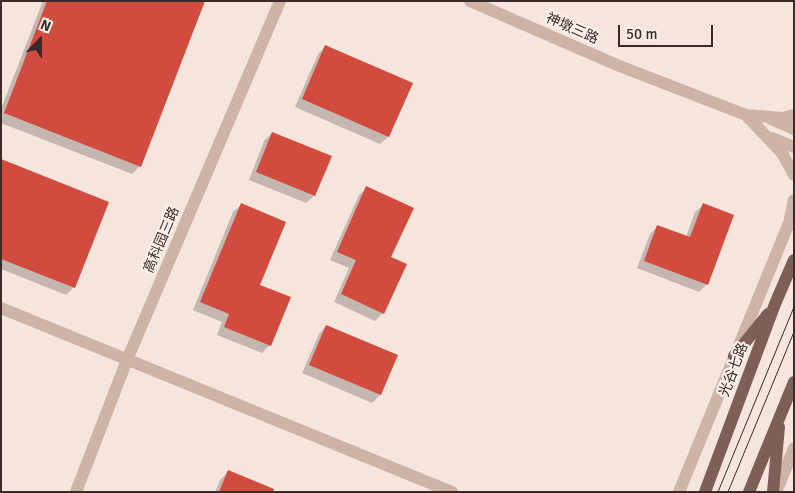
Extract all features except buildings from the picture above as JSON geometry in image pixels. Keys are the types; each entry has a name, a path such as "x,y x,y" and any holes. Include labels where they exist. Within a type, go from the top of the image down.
{"main road":[{"name":"光谷七路","path":"705,492 775,304 794,260"},
{"path":"734,356 775,304"},
{"path":"749,492 794,382"},
{"path":"775,492 781,414"}],"street":[{"name":"高科园三路","path":"76,492 127,360 280,1"},
{"name":"神墩三路","path":"470,1 616,65 746,115"},
{"path":"746,115 783,118 794,115"},
{"path":"746,115 782,153 794,175"},
{"path":"765,116 794,129"},
{"path":"766,135 794,147"},
{"path":"679,492 789,223 794,200"},
{"path":"1,308 452,492"},
{"path":"775,492 794,448"}],"tram line":[{"path":"718,492 794,307"},
{"path":"728,492 794,332"}]}
